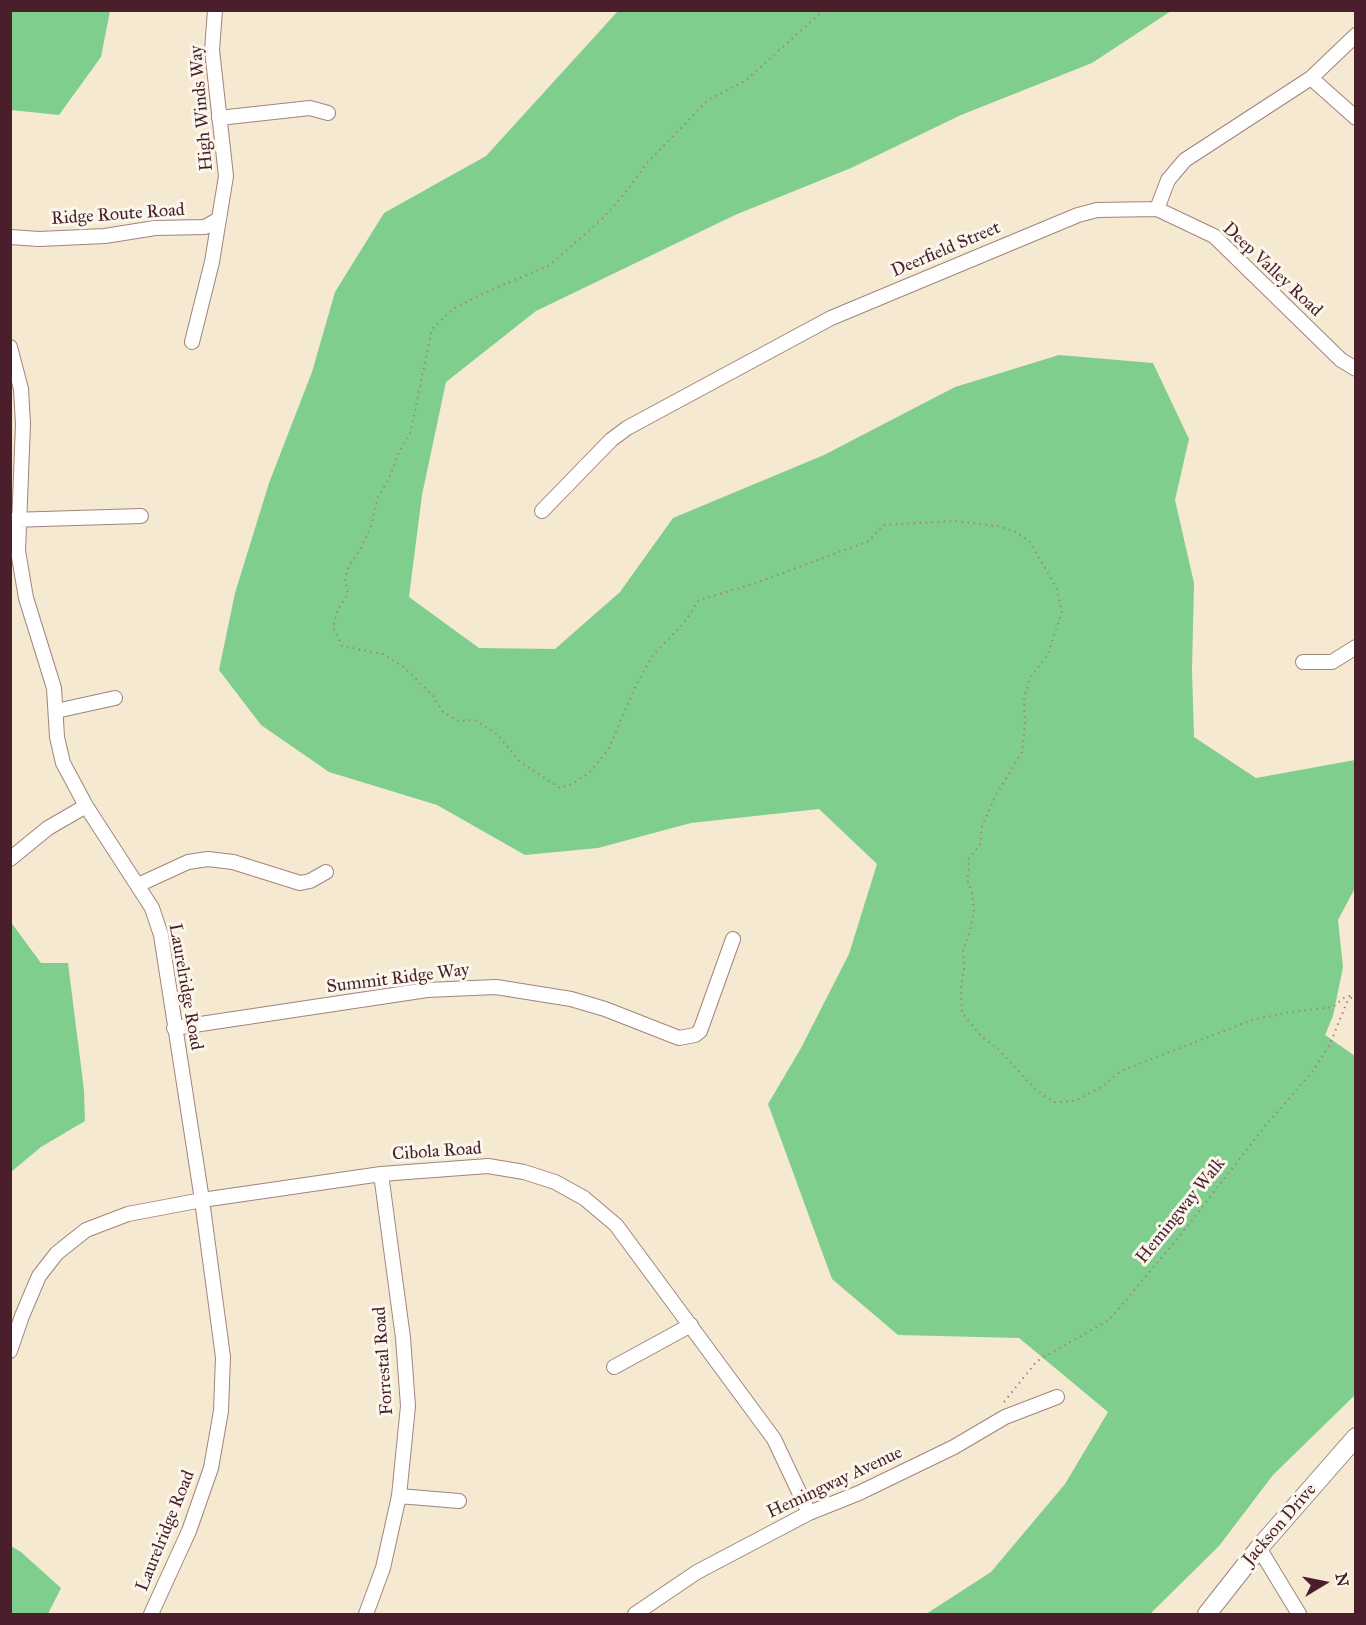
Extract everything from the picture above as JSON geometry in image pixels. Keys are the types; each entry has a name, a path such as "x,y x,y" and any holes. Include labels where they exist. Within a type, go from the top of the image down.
{"main road":[{"name":"Jackson Drive","path":"1207,1614 1259,1548 1356,1437"}],"street":[{"name":"High Winds Way","path":"192,342 212,262 226,176 212,50 215,10"},
{"path":"1157,209 1168,180 1185,160 1311,78 1356,35"},
{"path":"1311,78 1356,118"},
{"path":"219,118 310,108 328,113"},
{"name":"Deep Valley Road","path":"1157,209 1214,236 1341,360 1356,369"},
{"name":"Deerfield Street","path":"542,511 611,440 627,428 831,318 1078,215 1097,210 1157,209"},
{"name":"Ridge Route Road","path":"10,237 39,240 105,236 155,228 205,227 219,219 220,212"},
{"name":"Laurelridge Road","path":"10,347 21,388 23,424 14,521 26,598 54,688 57,737 63,763 86,806 152,908 161,934 202,1200 223,1357 221,1411 211,1468 189,1531 151,1614"},
{"path":"14,521 141,516"},
{"path":"1303,662 1332,662 1356,647"},
{"path":"56,711 115,698"},
{"path":"10,859 48,828 86,806"},
{"path":"138,885 188,862 208,859 233,862 300,883 310,881 326,872"},
{"name":"Summit Ridge Way","path":"174,1028 427,990 495,987 571,999 605,1008 679,1038 695,1035 700,1031 733,939"},
{"name":"Cibola Road","path":"10,1351 39,1276 57,1253 86,1230 128,1214 202,1200 381,1174 488,1166 524,1172 555,1182 584,1198 616,1225 774,1439 809,1513"},
{"name":"Forrestal Road","path":"366,1614 383,1568 399,1496 408,1406 403,1338 381,1174"},
{"path":"614,1367 691,1325"},
{"name":"Hemingway Avenue","path":"635,1614 697,1572 809,1513 860,1493 954,1447 1010,1415 1058,1397"},
{"path":"399,1496 459,1501"},
{"path":"1259,1548 1299,1614"}],"path":[{"path":"824,10 745,81 708,100 648,162 603,218 550,265 453,309 432,329 410,435 399,452 389,479 378,496 371,526 345,578 348,594 338,609 333,627 342,646 383,654 405,668 434,696 443,712 458,721 475,720 497,734 520,762 560,788 572,784 589,773 608,750 636,685 653,655 684,623 699,600 753,584 869,541 883,525 953,521 998,526 1016,532 1030,542 1057,589 1062,612 1047,656 1030,678 1024,698 1025,724 1022,752 996,795 982,826 980,845 968,859 968,880 974,910 963,950 962,1013 982,1037 997,1048 1036,1090 1053,1102 1064,1102 1075,1101 1102,1086 1121,1071 1252,1020 1290,1012 1333,1007 1345,997 1355,995"},
{"name":"Hemingway Walk","path":"1010,1415 1004,1402 1032,1366 1051,1351 1108,1320 1182,1233 1265,1126 1313,1071 1330,1044 1347,1002 1355,995"}],"green space":[{"path":"11,10 110,11 101,57 59,115 11,110"},
{"path":"618,11 1171,11 1092,63 961,115 851,168 735,215 536,311 446,382 422,495 409,597 479,648 555,649 620,592 673,518 824,455 955,387 1059,355 1153,363 1189,439 1175,500 1194,583 1192,670 1194,737 1256,778 1355,760 1355,888 1338,920 1343,967 1333,1016 1325,1035 1355,1056 1356,1394 1273,1475 1219,1546 1150,1614 926,1614 991,1572 1065,1484 1108,1412 1019,1338 898,1335 832,1279 768,1104 801,1048 849,954 877,864 819,809 691,823 598,848 525,855 437,805 329,772 261,725 219,670 235,593 269,483 312,372 335,292 384,213 486,156"},
{"path":"10,921 41,963 68,963 84,1090 85,1121 41,1147 11,1172"},
{"path":"11,1546 21,1552 61,1588 48,1614 11,1614"}]}
